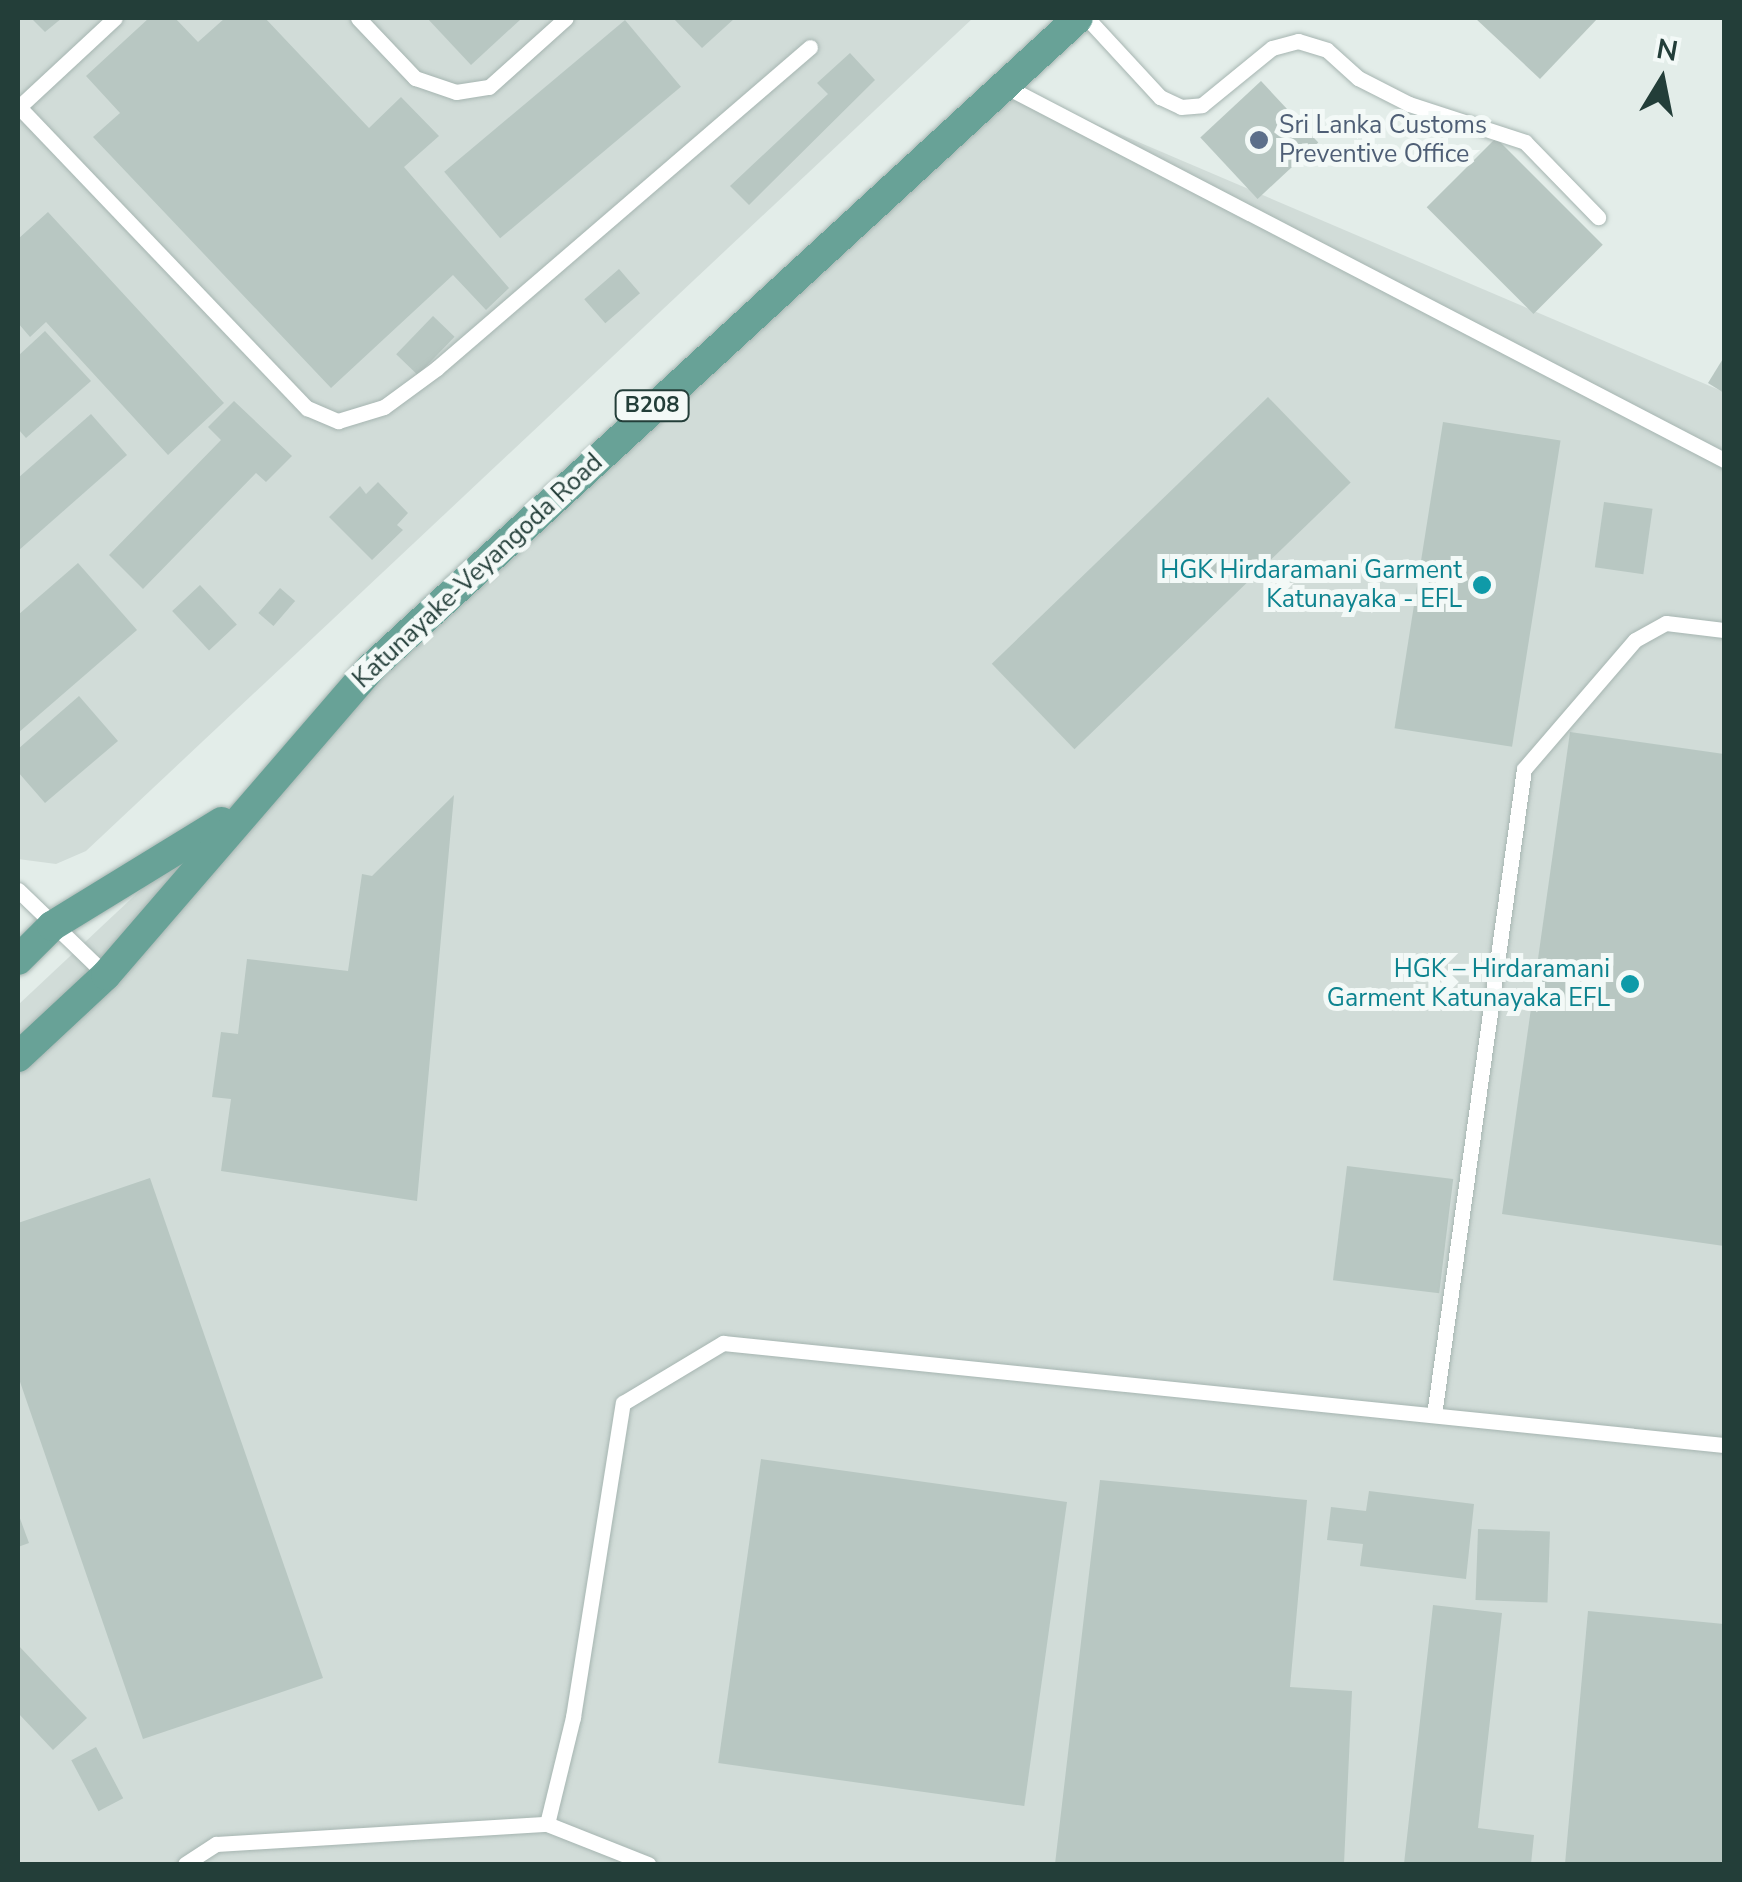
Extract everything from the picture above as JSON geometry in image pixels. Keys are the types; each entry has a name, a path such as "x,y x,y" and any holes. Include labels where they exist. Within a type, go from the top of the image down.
{"main road":[{"name":"Katunayake-Veyangoda Road","path":"18,1057 106,975 242,810 371,668 1000,84 1078,18"},
{"name":"Katunayake-Veyangoda Road","path":"18,960 52,926 242,810"}],"lane":[{"path":"115,18 18,108 307,408 338,421 384,406 436,368 810,47"},
{"path":"358,18 416,78 456,92 489,87 566,18"},
{"path":"1087,18 1160,97 1180,107 1202,105 1272,48 1298,41 1327,50 1358,78 1409,104 1525,142 1598,217"},
{"path":"1000,84 1724,460"},
{"path":"1434,1415 1524,769 1635,640 1666,623 1724,630"},
{"path":"18,890 106,975"},
{"path":"547,1824 572,1717 623,1404 723,1343 1724,1445"},
{"path":"185,1864 216,1844 547,1824 648,1864"}],"shaded area":[{"path":"18,18 973,18 86,851 56,864 18,859"},
{"path":"1000,83 1724,392 1724,1864 18,1864 18,1005"}],"building":[{"path":"31,18 62,18 45,32"},
{"path":"149,18 175,18 198,42 225,18 265,18 369,128 401,97 439,136 404,167 509,288 486,310 453,275 331,388 93,137 120,113 86,76"},
{"path":"427,18 519,18 521,19 471,65"},
{"path":"673,18 735,18 702,48"},
{"path":"1475,18 1598,18 1540,79"},
{"path":"625,20 681,87 500,238 444,172"},
{"path":"850,53 875,80 749,205 730,186 828,94 817,83"},
{"name":"Sri Lanka Customs Preventive Office","path":"1261,81 1318,142 1258,199 1200,138"},
{"path":"1496,138 1603,245 1533,314 1427,207"},
{"path":"48,212 224,403 168,455 46,322 30,337 18,323 18,239"},
{"path":"619,269 640,293 605,323 584,299"},
{"path":"433,316 455,337 418,375 396,354"},
{"path":"45,331 91,381 26,438 18,429 18,356"},
{"path":"1724,357 1724,393 1708,383"},
{"path":"1268,397 1351,483 1074,749 992,664"},
{"path":"234,401 292,456 266,482 256,473 143,589 109,555 221,440 208,427"},
{"path":"91,414 127,455 18,551 18,478"},
{"name":"HGK Hirdaramani Garment Katunayaka - EFL","path":"1443,422 1561,441 1512,747 1395,728"},
{"path":"378,482 408,513 397,525 403,530 372,560 329,517 360,486 366,494"},
{"path":"1604,502 1653,509 1643,574 1595,567"},
{"path":"78,563 137,630 18,733 18,615"},
{"path":"200,585 237,624 209,650 172,611"},
{"path":"280,588 295,601 273,626 258,613"},
{"path":"79,696 118,741 45,803 18,772 18,749"},
{"name":"HGK – Hirdaramani Garment Katunayaka EFL","path":"1570,732 1724,754 1724,1246 1502,1214"},
{"path":"454,795 417,1201 221,1171 231,1099 212,1097 221,1032 238,1034 247,959 348,971 362,874 372,876"},
{"path":"1347,1166 1453,1179 1439,1293 1333,1280"},
{"path":"150,1178 323,1678 143,1739 18,1376 18,1223"},
{"path":"761,1459 1067,1502 1024,1806 718,1763"},
{"path":"1100,1480 1307,1500 1290,1687 1352,1691 1344,1864 1055,1864"},
{"path":"1369,1491 1474,1504 1466,1579 1360,1566 1363,1544 1327,1540 1331,1507 1366,1511"},
{"path":"18,1513 29,1543 18,1547"},
{"path":"1478,1529 1550,1532 1547,1602 1476,1600"},
{"path":"1433,1605 1502,1613 1478,1828 1534,1835 1531,1864 1404,1864"},
{"path":"1588,1611 1724,1624 1724,1864 1565,1864"},
{"path":"18,1645 87,1718 53,1750 18,1713"},
{"path":"96,1747 123,1798 99,1811 71,1760"}],"place":[{"name":"Sri Lanka Customs Preventive Office","path":"1259,140"},
{"name":"HGK Hirdaramani Garment Katunayaka - EFL","path":"1482,585"},
{"name":"HGK – Hirdaramani Garment Katunayaka EFL","path":"1630,984"}]}
